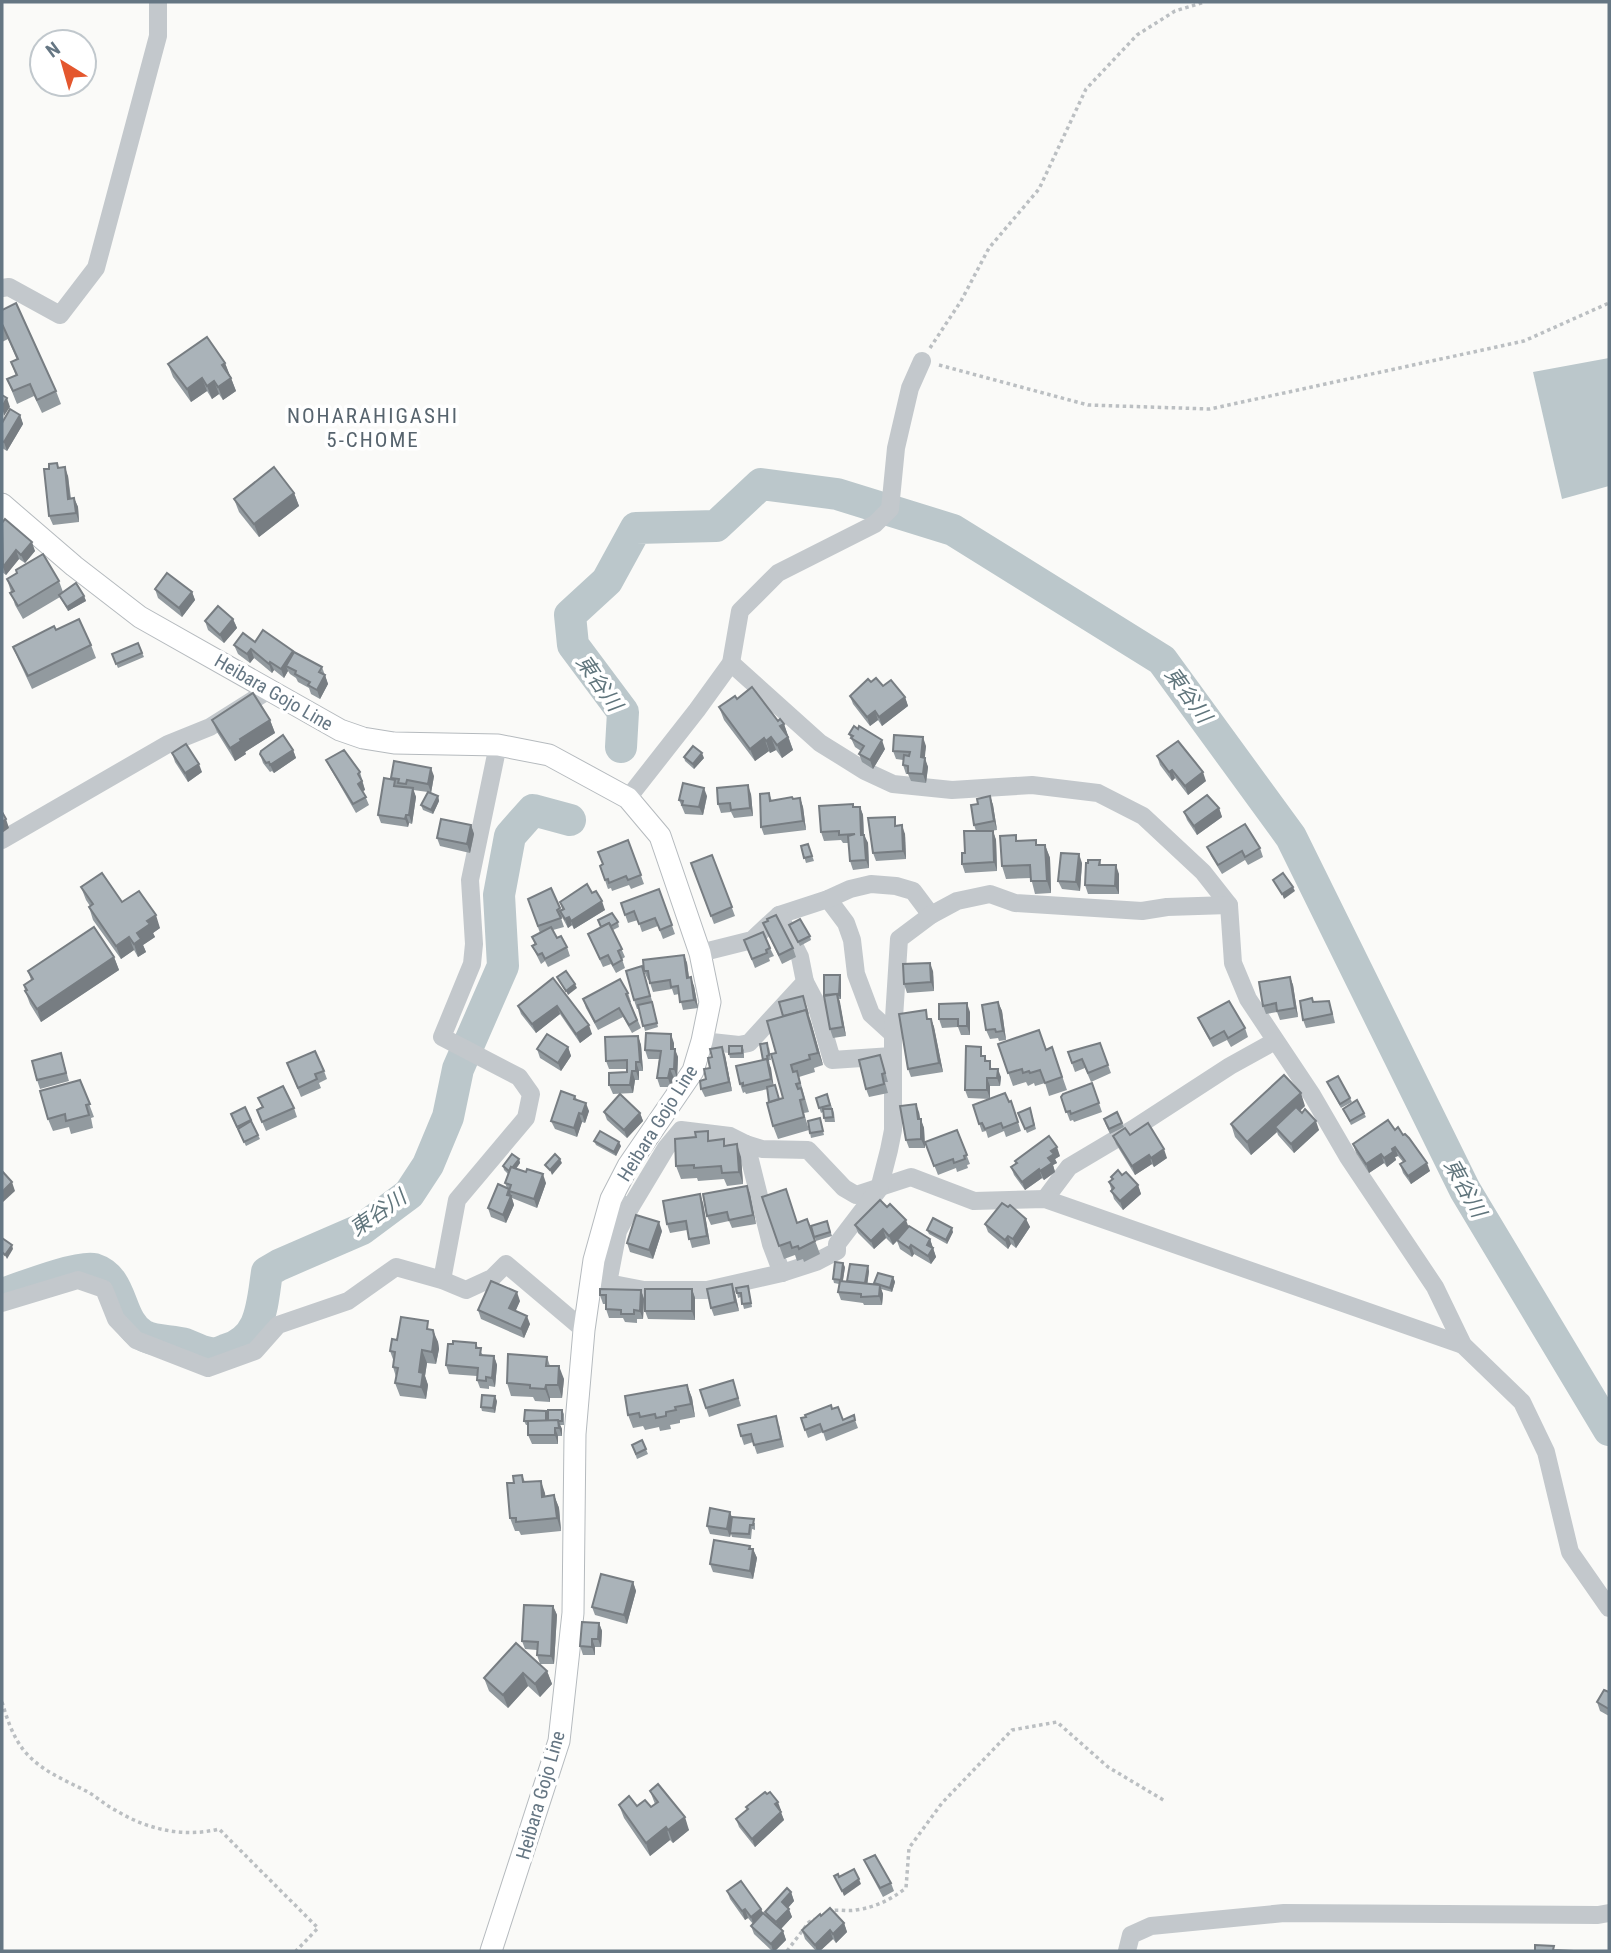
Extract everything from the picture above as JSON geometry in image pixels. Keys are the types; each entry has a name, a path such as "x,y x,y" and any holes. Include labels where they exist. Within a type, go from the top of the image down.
{"main road":[{"name":"Heibara Gojo Line","path":"2,504 74,566 140,617 340,730 363,738 394,743 498,745 549,755 628,798 660,836 700,953 710,1002 693,1071 628,1166 621,1203 594,1260 584,1331 575,1434 573,1613 559,1741 491,1951"}],"street":[{"path":"2,288 9,287 61,315 96,268 158,36 158,2"},
{"path":"628,798 731,663 740,611 778,573 875,524 890,509 896,449 910,388 922,361"},
{"path":"731,663 820,743 865,771 893,784 952,790 1032,785 1098,793 1143,816 1203,872 1228,905 1233,964 1248,999 1312,1095 1348,1157 1435,1287 1464,1345 1522,1402 1546,1452 1570,1552 1609,1608"},
{"path":"2,840 169,744 210,727 269,690"},
{"path":"442,1280 457,1200 526,1118 531,1094 519,1077 442,1037 472,964 474,944 470,880 498,745"},
{"path":"700,953 752,940 779,915 871,884 896,886 913,891 931,915"},
{"path":"1228,905 1167,907 1142,911 1015,903 990,894 957,901 931,915 899,939 893,1034 894,1130 879,1189 837,1244 837,1251 816,1262 782,1273 707,1290 644,1290 608,1283 621,1203 681,1130 730,1136 762,1149 808,1150 844,1188 856,1195 879,1189 911,1177 974,1201 1045,1199 1464,1345"},
{"path":"828,899 846,923 852,940 856,974 871,1014 893,1034"},
{"path":"779,915 800,957 805,982 815,1001 832,1060 893,1055"},
{"path":"702,1041 739,1045 749,1043 805,982"},
{"path":"1045,1199 1069,1167 1230,1066 1275,1041"},
{"path":"746,1144 771,1244 782,1273"},
{"path":"2,1303 78,1280 104,1289 116,1319 135,1340 208,1368 255,1351 278,1325 348,1301 396,1267 466,1290 492,1278 506,1264 584,1331"},
{"path":"1127,1951 1131,1935 1151,1926 1284,1913 1609,1913"}],"path":[{"path":"1205,2 1175,11 1137,36 1086,89 1039,189 989,248 961,301 922,361 1088,404 1210,409 1524,341 1609,303"},
{"path":"2,1702 14,1736 31,1758 117,1812 160,1830 200,1834 219,1829 318,1928 296,1951"},
{"path":"787,1951 809,1922 833,1910 853,1911 886,1903 906,1888 909,1848 942,1803 1012,1730 1058,1722 1108,1767 1165,1801"}],"shaded area":[{"path":"1609,358 1609,486 1562,499 1533,372"}],"building":[{"path":"16,303 56,391 37,400 30,384 13,391 7,379 17,375 11,362 18,359 2,327 2,310"},
{"path":"207,337 225,363 222,365 231,378 218,387 214,381 207,386 202,378 187,389 168,364"},
{"path":"10,409 20,415 4,442 2,423"},
{"path":"57,463 58,468 65,467 68,499 74,498 76,513 49,516 44,469 49,469 49,464"},
{"path":"274,467 294,493 254,524 234,499"},
{"path":"5,519 32,542 21,555 16,550 3,567 2,523"},
{"path":"43,554 59,581 18,606 10,593 14,591 7,579 17,573 16,570"},
{"path":"167,573 192,592 179,608 155,589"},
{"path":"76,583 84,596 67,607 59,595"},
{"path":"218,606 233,619 220,635 205,621"},
{"path":"79,619 91,645 28,676 13,647 54,626 56,630"},
{"path":"263,630 293,651 281,669 270,662 269,664 251,649 247,654 234,645 243,633 255,642"},
{"path":"138,643 142,653 116,664 112,654"},
{"path":"294,652 322,667 319,672 325,675 317,690 308,685 310,682 295,674 296,671 286,666"},
{"path":"876,678 883,686 891,680 905,697 879,717 875,711 867,717 850,696 868,679 871,682"},
{"path":"752,687 778,721 780,719 784,724 780,726 788,737 777,745 771,737 766,741 764,738 750,749 719,707 735,696 737,699"},
{"path":"253,693 270,720 230,748 212,720"},
{"path":"854,726 858,729 859,726 882,740 870,760 859,754 864,746 849,734"},
{"path":"283,735 293,750 270,765 269,762 266,763 261,751"},
{"path":"894,735 923,737 923,774 908,773 908,766 903,765 904,755 909,756 910,752 893,751"},
{"path":"1178,741 1203,772 1185,786 1172,770 1169,772 1157,756"},
{"path":"186,744 199,764 185,773 172,753"},
{"path":"693,746 702,753 693,764 684,757"},
{"path":"344,750 360,772 358,774 362,781 358,784 366,797 353,804 326,760"},
{"path":"394,761 431,768 428,784 407,780 406,784 398,783 399,779 391,778"},
{"path":"384,778 395,780 394,786 413,788 409,815 406,815 405,819 378,815"},
{"path":"683,783 704,788 699,807 682,805 683,801 679,800"},
{"path":"748,785 750,808 731,810 730,803 718,804 717,788"},
{"path":"428,792 438,796 431,810 421,805"},
{"path":"769,793 770,801 800,798 803,821 761,827 760,794"},
{"path":"1207,795 1219,808 1194,826 1184,812"},
{"path":"990,796 994,821 974,825 971,805 978,804 977,799"},
{"path":"853,804 853,807 860,807 861,835 864,835 866,860 850,861 848,836 855,834 821,832 819,806"},
{"path":"895,817 895,826 902,825 903,851 873,853 868,818"},
{"path":"441,819 471,825 467,844 437,838"},
{"path":"1245,824 1260,848 1245,857 1242,851 1218,865 1207,847"},
{"path":"964,831 993,831 994,862 962,864 962,853 965,853"},
{"path":"1016,835 1016,841 1036,840 1036,845 1045,845 1047,881 1031,881 1030,865 1002,866 1000,836"},
{"path":"628,840 641,875 628,880 626,876 609,883 608,879 605,880 600,866 603,864 598,852"},
{"path":"808,844 812,856 804,858 801,846"},
{"path":"1061,853 1079,854 1076,882 1058,881"},
{"path":"712,855 732,907 711,916 691,863"},
{"path":"1088,860 1100,860 1099,865 1116,865 1115,886 1085,885"},
{"path":"102,873 122,902 139,891 156,915 147,921 150,924 137,933 141,939 134,944 129,937 116,946 89,907 93,904 81,887"},
{"path":"1283,873 1293,887 1282,894 1273,880"},
{"path":"587,884 592,893 596,891 602,901 571,921 569,917 565,919 560,911 564,909 560,902"},
{"path":"551,888 560,908 557,910 561,918 538,926 528,899"},
{"path":"659,889 672,925 660,930 655,918 639,924 634,911 625,915 621,903"},
{"path":"612,913 618,922 601,927 598,920"},
{"path":"776,915 793,948 779,955 763,923"},
{"path":"800,919 810,936 798,942 789,925"},
{"path":"609,923 622,949 618,951 622,960 613,965 608,955 600,959 588,934"},
{"path":"94,927 114,957 37,1009 25,991 27,990 24,985 33,979 28,971"},
{"path":"551,927 557,938 561,936 567,947 545,959 542,953 538,955 532,946 536,944 532,937"},
{"path":"763,932 770,948 766,950 767,953 752,959 744,940"},
{"path":"684,955 694,1000 680,1002 678,986 671,987 670,980 650,983 648,971 644,971 643,960"},
{"path":"930,963 931,982 904,984 903,964"},
{"path":"642,966 650,996 634,1000 626,971"},
{"path":"566,971 575,984 566,991 557,977"},
{"path":"824,975 840,975 839,995 824,995"},
{"path":"1290,977 1295,1008 1277,1011 1276,1003 1263,1006 1259,982"},
{"path":"553,978 589,1025 576,1034 557,1006 532,1024 518,1006"},
{"path":"620,979 637,1020 629,1025 619,1008 595,1022 583,999"},
{"path":"837,994 843,1027 830,1029 824,996"},
{"path":"803,996 807,1011 783,1016 779,1002"},
{"path":"1312,998 1313,1002 1329,1001 1332,1014 1303,1020 1300,1001"},
{"path":"1229,1001 1245,1028 1228,1038 1224,1031 1210,1039 1198,1018"},
{"path":"652,1002 657,1023 643,1026 638,1005"},
{"path":"998,1002 1003,1031 986,1030 982,1005"},
{"path":"967,1003 967,1026 958,1026 958,1019 939,1019 939,1004"},
{"path":"806,1010 818,1053 809,1055 810,1059 791,1065 793,1072 797,1071 800,1083 796,1084 798,1089 801,1088 804,1099 800,1100 804,1117 773,1126 767,1103 783,1098 771,1054 776,1053 767,1021"},
{"path":"926,1010 927,1019 931,1019 939,1063 908,1069 899,1014"},
{"path":"1039,1030 1046,1050 1052,1047 1062,1077 1045,1083 1040,1070 1023,1073 1022,1069 1008,1073 998,1044"},
{"path":"646,1033 671,1034 671,1049 675,1049 674,1069 670,1069 668,1078 657,1078 661,1051 645,1050"},
{"path":"547,1034 568,1047 558,1063 537,1049"},
{"path":"638,1036 640,1062 636,1062 636,1071 632,1071 630,1085 609,1085 609,1073 627,1072 627,1060 606,1061 605,1037"},
{"path":"767,1043 768,1061 763,1060 760,1044"},
{"path":"1100,1043 1108,1065 1088,1073 1082,1059 1072,1063 1068,1052"},
{"path":"729,1046 742,1046 742,1053 729,1054"},
{"path":"966,1046 981,1047 981,1056 985,1056 985,1061 990,1061 990,1069 998,1069 997,1078 987,1078 987,1090 965,1090"},
{"path":"722,1047 729,1082 701,1089 700,1081 706,1079 704,1069 710,1068 710,1049"},
{"path":"315,1051 324,1071 315,1074 317,1079 298,1088 287,1063"},
{"path":"61,1053 66,1073 37,1080 32,1061"},
{"path":"880,1055 885,1073 882,1074 884,1084 866,1089 859,1060"},
{"path":"767,1059 771,1079 743,1086 743,1083 740,1084 736,1066"},
{"path":"1284,1075 1301,1093 1247,1142 1231,1124"},
{"path":"1338,1076 1350,1098 1340,1104 1327,1082"},
{"path":"80,1080 90,1104 86,1105 89,1115 66,1121 65,1114 48,1119 40,1091"},
{"path":"1092,1083 1099,1103 1071,1114 1070,1111 1066,1112 1061,1097 1063,1094"},
{"path":"775,1085 779,1099 769,1102 767,1087"},
{"path":"283,1086 294,1108 262,1122 257,1110 263,1107 258,1098"},
{"path":"561,1091 586,1103 574,1128 551,1121"},
{"path":"1005,1093 1009,1102 1011,1101 1018,1122 1003,1128 1001,1123 985,1129 982,1123 979,1124 973,1105"},
{"path":"620,1094 640,1113 624,1130 604,1112"},
{"path":"827,1094 830,1105 819,1108 816,1098"},
{"path":"1357,1100 1364,1113 1350,1121 1343,1109"},
{"path":"916,1104 918,1119 921,1119 921,1139 906,1140 900,1106"},
{"path":"245,1107 251,1120 237,1127 231,1114"},
{"path":"1296,1107 1302,1113 1305,1109 1316,1121 1291,1144 1275,1127"},
{"path":"1030,1108 1034,1125 1025,1129 1018,1113"},
{"path":"823,1109 832,1109 833,1117 824,1118"},
{"path":"1117,1112 1122,1123 1109,1129 1104,1119"},
{"path":"820,1118 823,1131 810,1133 808,1121"},
{"path":"1388,1120 1395,1130 1398,1127 1403,1135 1409,1138 1427,1163 1408,1176 1400,1164 1405,1161 1395,1147 1393,1152 1384,1158 1381,1154 1366,1164 1353,1144"},
{"path":"251,1121 258,1135 244,1142 238,1129"},
{"path":"1148,1123 1164,1149 1132,1166 1113,1136 1125,1128 1130,1135"},
{"path":"957,1130 967,1155 964,1156 965,1159 954,1163 953,1159 934,1166 925,1142"},
{"path":"600,1131 619,1142 614,1152 594,1141"},
{"path":"708,1131 708,1141 724,1139 724,1146 737,1144 739,1172 722,1173 721,1166 676,1166 675,1139 696,1137 695,1132"},
{"path":"1049,1136 1057,1147 1051,1151 1054,1154 1048,1158 1052,1163 1022,1182 1011,1167 1017,1163 1015,1161"},
{"path":"512,1154 519,1159 509,1171 503,1166"},
{"path":"555,1154 560,1159 550,1170 545,1165"},
{"path":"511,1167 543,1174 534,1199 509,1191 511,1185 505,1183"},
{"path":"1118,1170 1122,1175 1126,1172 1138,1185 1120,1201 1111,1191 1114,1188 1109,1182"},
{"path":"2,1171 12,1182 2,1192"},
{"path":"498,1184 509,1189 507,1195 511,1196 503,1215 488,1208"},
{"path":"747,1186 753,1215 729,1220 727,1212 707,1216 703,1194"},
{"path":"786,1189 797,1223 807,1219 815,1241 799,1249 798,1246 792,1248 790,1242 779,1246 762,1197"},
{"path":"700,1194 707,1236 689,1239 686,1221 667,1224 663,1201"},
{"path":"880,1200 887,1207 890,1204 906,1220 889,1236 883,1229 871,1241 855,1225"},
{"path":"1002,1203 1008,1207 1010,1205 1026,1219 1013,1239 1008,1236 1005,1240 985,1224"},
{"path":"636,1215 659,1222 649,1250 627,1243"},
{"path":"933,1218 952,1228 946,1240 927,1230"},
{"path":"827,1221 830,1232 814,1237 811,1226"},
{"path":"909,1226 930,1239 927,1245 933,1248 928,1256 897,1240"},
{"path":"2,1238 12,1245 5,1255 2,1252"},
{"path":"835,1262 843,1263 841,1280 833,1279"},
{"path":"850,1264 868,1266 865,1283 847,1281"},
{"path":"878,1273 893,1277 890,1288 874,1283"},
{"path":"491,1281 517,1292 509,1308 527,1316 521,1329 478,1310"},
{"path":"840,1281 880,1285 879,1296 861,1297 861,1294 838,1292"},
{"path":"732,1284 735,1302 711,1308 707,1289"},
{"path":"748,1286 751,1303 742,1304 741,1293 737,1293 736,1288"},
{"path":"600,1289 641,1290 640,1311 621,1314 621,1310 606,1309 606,1295 600,1295"},
{"path":"645,1289 692,1289 692,1311 645,1311"},
{"path":"401,1317 428,1321 427,1329 433,1330 432,1352 422,1350 419,1372 423,1373 421,1387 395,1383 398,1368 393,1367 395,1352 390,1351 392,1339 397,1340"},
{"path":"453,1341 476,1343 476,1348 481,1348 480,1355 494,1356 492,1378 486,1377 486,1381 477,1380 478,1368 446,1365 448,1344 453,1344"},
{"path":"508,1354 547,1357 546,1366 559,1366 558,1385 546,1385 545,1389 507,1383"},
{"path":"733,1380 738,1398 706,1408 700,1390"},
{"path":"687,1385 691,1404 675,1407 676,1410 666,1412 666,1416 656,1418 655,1414 640,1417 639,1413 628,1415 625,1396"},
{"path":"482,1395 495,1396 493,1408 481,1407"},
{"path":"831,1405 832,1409 838,1407 843,1420 854,1415 855,1420 823,1432 820,1424 805,1430 801,1418"},
{"path":"525,1410 546,1411 546,1421 524,1421"},
{"path":"548,1410 562,1410 562,1421 548,1421"},
{"path":"776,1416 781,1439 754,1445 751,1434 741,1436 738,1425"},
{"path":"558,1420 559,1428 555,1428 555,1435 528,1435 528,1421"},
{"path":"642,1440 646,1449 636,1454 632,1445"},
{"path":"522,1475 523,1482 541,1481 542,1497 554,1495 557,1518 516,1522 516,1518 510,1518 507,1483 514,1483 513,1476"},
{"path":"710,1508 730,1512 727,1529 707,1526"},
{"path":"732,1517 754,1519 749,1534 730,1533"},
{"path":"714,1540 750,1546 749,1549 753,1549 750,1571 710,1564"},
{"path":"601,1574 633,1582 624,1615 592,1607"},
{"path":"524,1605 553,1606 551,1656 537,1655 538,1642 522,1641"},
{"path":"582,1622 599,1623 598,1639 592,1639 592,1647 580,1646"},
{"path":"516,1643 547,1671 535,1684 523,1673 503,1695 484,1678"},
{"path":"1604,1690 1609,1692 1609,1709 1597,1702"},
{"path":"658,1784 685,1817 668,1830 666,1827 646,1843 619,1805 629,1796 637,1806 645,1800 651,1807 658,1802 650,1791"},
{"path":"765,1792 770,1792 778,1802 775,1804 781,1812 752,1839 736,1819"},
{"path":"875,1855 891,1883 880,1888 864,1860"},
{"path":"854,1869 859,1879 842,1891 834,1876 838,1874 839,1877"},
{"path":"741,1881 761,1909 751,1917 745,1909 742,1911 727,1891"},
{"path":"787,1888 791,1892 782,1902 789,1909 776,1922 765,1912"},
{"path":"830,1908 844,1923 833,1934 830,1930 815,1945 802,1930"},
{"path":"763,1913 783,1931 771,1944 751,1926"},
{"path":"1535,1945 1554,1946 1553,1950 1574,1951 1535,1951"}],"waterway":[{"name":"東谷川","path":"621,747 623,712 573,645 570,615 607,581 636,528 716,526 761,484 837,494 953,530 1162,660 1291,837 1465,1190 1609,1430"},
{"name":"東谷川","path":"2,1294 63,1274 94,1269 111,1281 129,1320 147,1337 185,1344 212,1353 237,1345 246,1338 258,1320 267,1272 362,1229 409,1194 428,1165 448,1117 458,1069 503,966 499,895 510,836 533,810 570,820"}],"district":[{"name":"NOHARAHIGASHI 5-CHOME","path":"373,428"}]}
